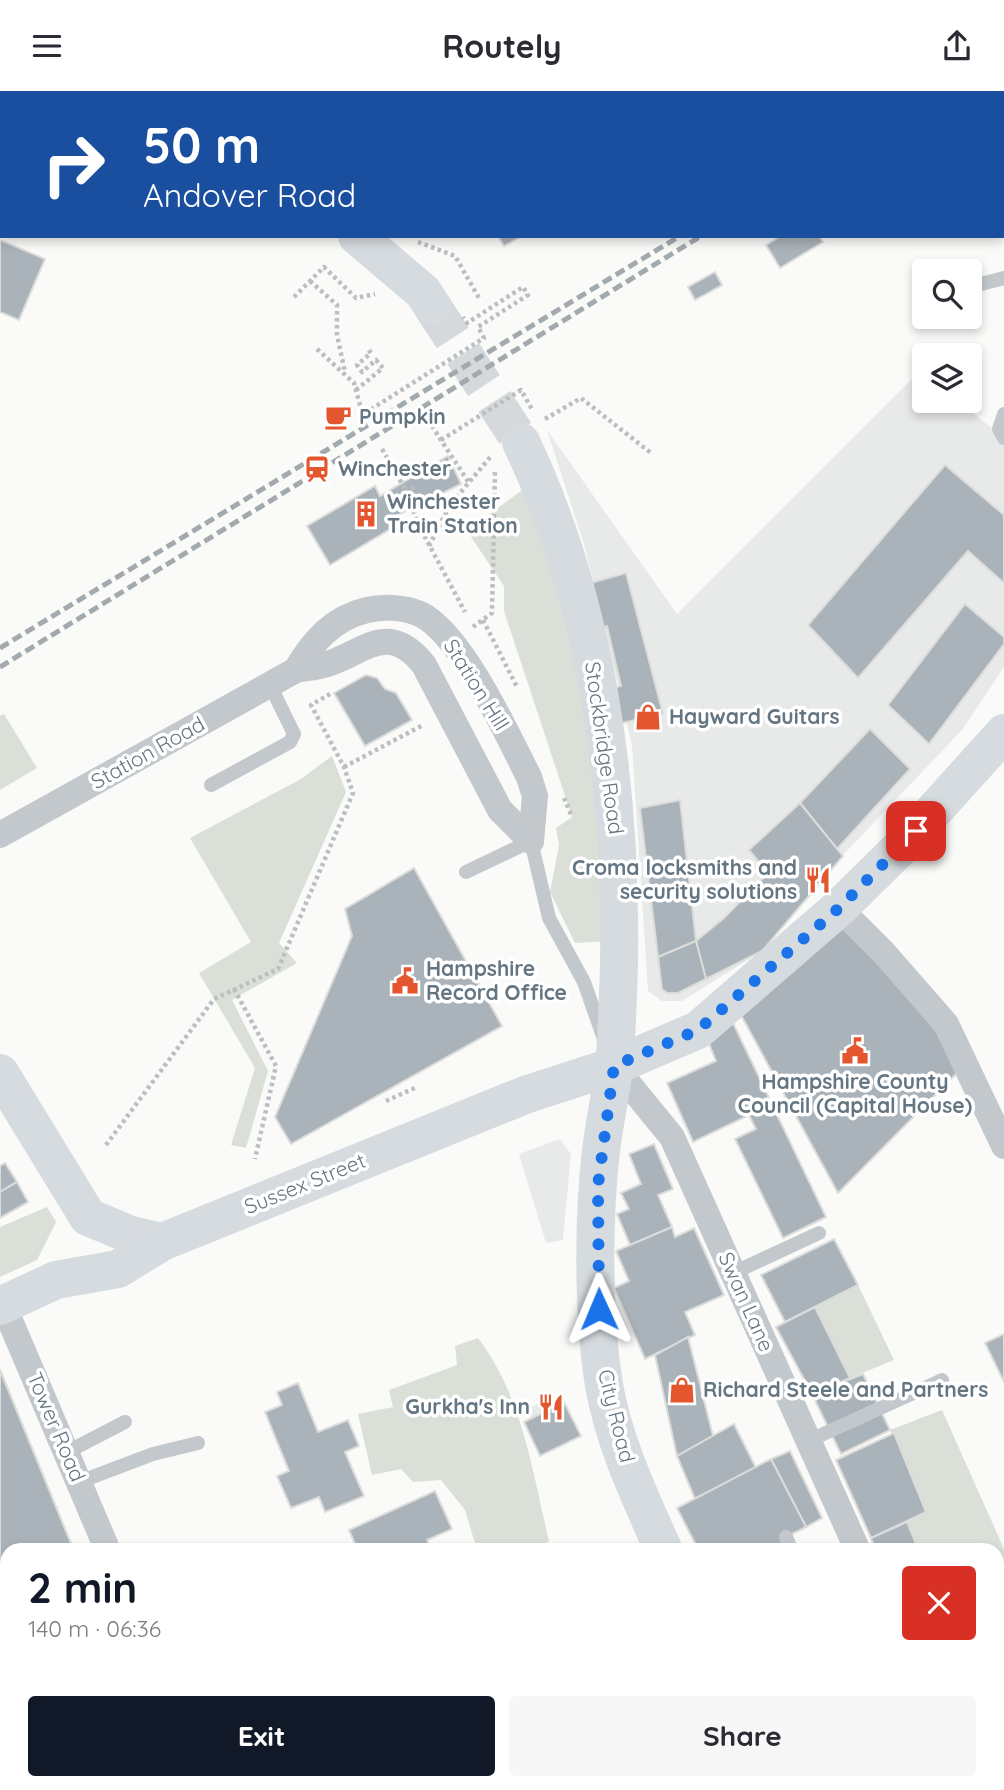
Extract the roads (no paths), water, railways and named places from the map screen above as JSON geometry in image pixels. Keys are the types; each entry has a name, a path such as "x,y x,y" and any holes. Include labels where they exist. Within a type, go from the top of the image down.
{"main road":[{"path":"360,238 445,308"},
{"name":"Stockbridge Road","path":"530,432 546,496 567,559 595,673 620,872 614,1066"},
{"name":"Sussex Street","path":"1,1305 56,1280 118,1269 163,1242 525,1095 614,1066 698,1030 839,908 903,845 1004,733"},
{"name":"City Road","path":"614,1066 598,1185 599,1333 604,1385 618,1443 661,1543"},
{"path":"0,1073 88,1217 131,1235 163,1242"},
{"path":"56,1280 77,1251 88,1217"}],"street":[{"name":"Station Hill","path":"296,670 310,647 326,630 354,613 379,607 399,609 420,614 436,625 470,670 529,777 535,796 531,841"},
{"name":"Station Hill","path":"296,670 326,665 362,646 396,644 409,650 417,656 438,688 500,810 531,841"},
{"name":"Station Road","path":"0,835 296,670"},
{"path":"839,908 884,953 946,1024 1004,1146"},
{"name":"Swan Lane","path":"614,1066 672,1137 854,1543"},
{"name":"Tower Road","path":"1,1305 105,1543"}],"lane":[{"path":"982,285 1004,278"},
{"path":"1004,414 999,429 1004,438"},
{"path":"211,785 290,742 294,734 271,685"},
{"path":"466,873 531,841"},
{"name":"Station Hill","path":"531,841 539,888 549,918 584,982 614,1066"},
{"path":"733,1273 819,1233"},
{"path":"808,1441 942,1380"},
{"path":"66,1452 125,1422"},
{"path":"79,1482 153,1454 198,1443"}],"tunnel":[{"path":"432,306 521,442"}],"railway":[{"path":"0,648 677,238"},
{"path":"0,667 698,238"}],"place":[{"name":"Pumpkin","path":"338,417"},
{"name":"Winchester","path":"317,469"},
{"name":"Winchester Train Station","path":"366,514"},
{"name":"Hayward Guitars","path":"648,717"},
{"name":"Croma locksmiths and security solutions","path":"818,880"},
{"name":"Hampshire Record Office","path":"405,981"},
{"name":"Hampshire County Council (Capital House)","path":"855,1051"},
{"name":"Richard Steele and Partners","path":"682,1390"},
{"name":"Gurkha's Inn","path":"551,1407"}]}
